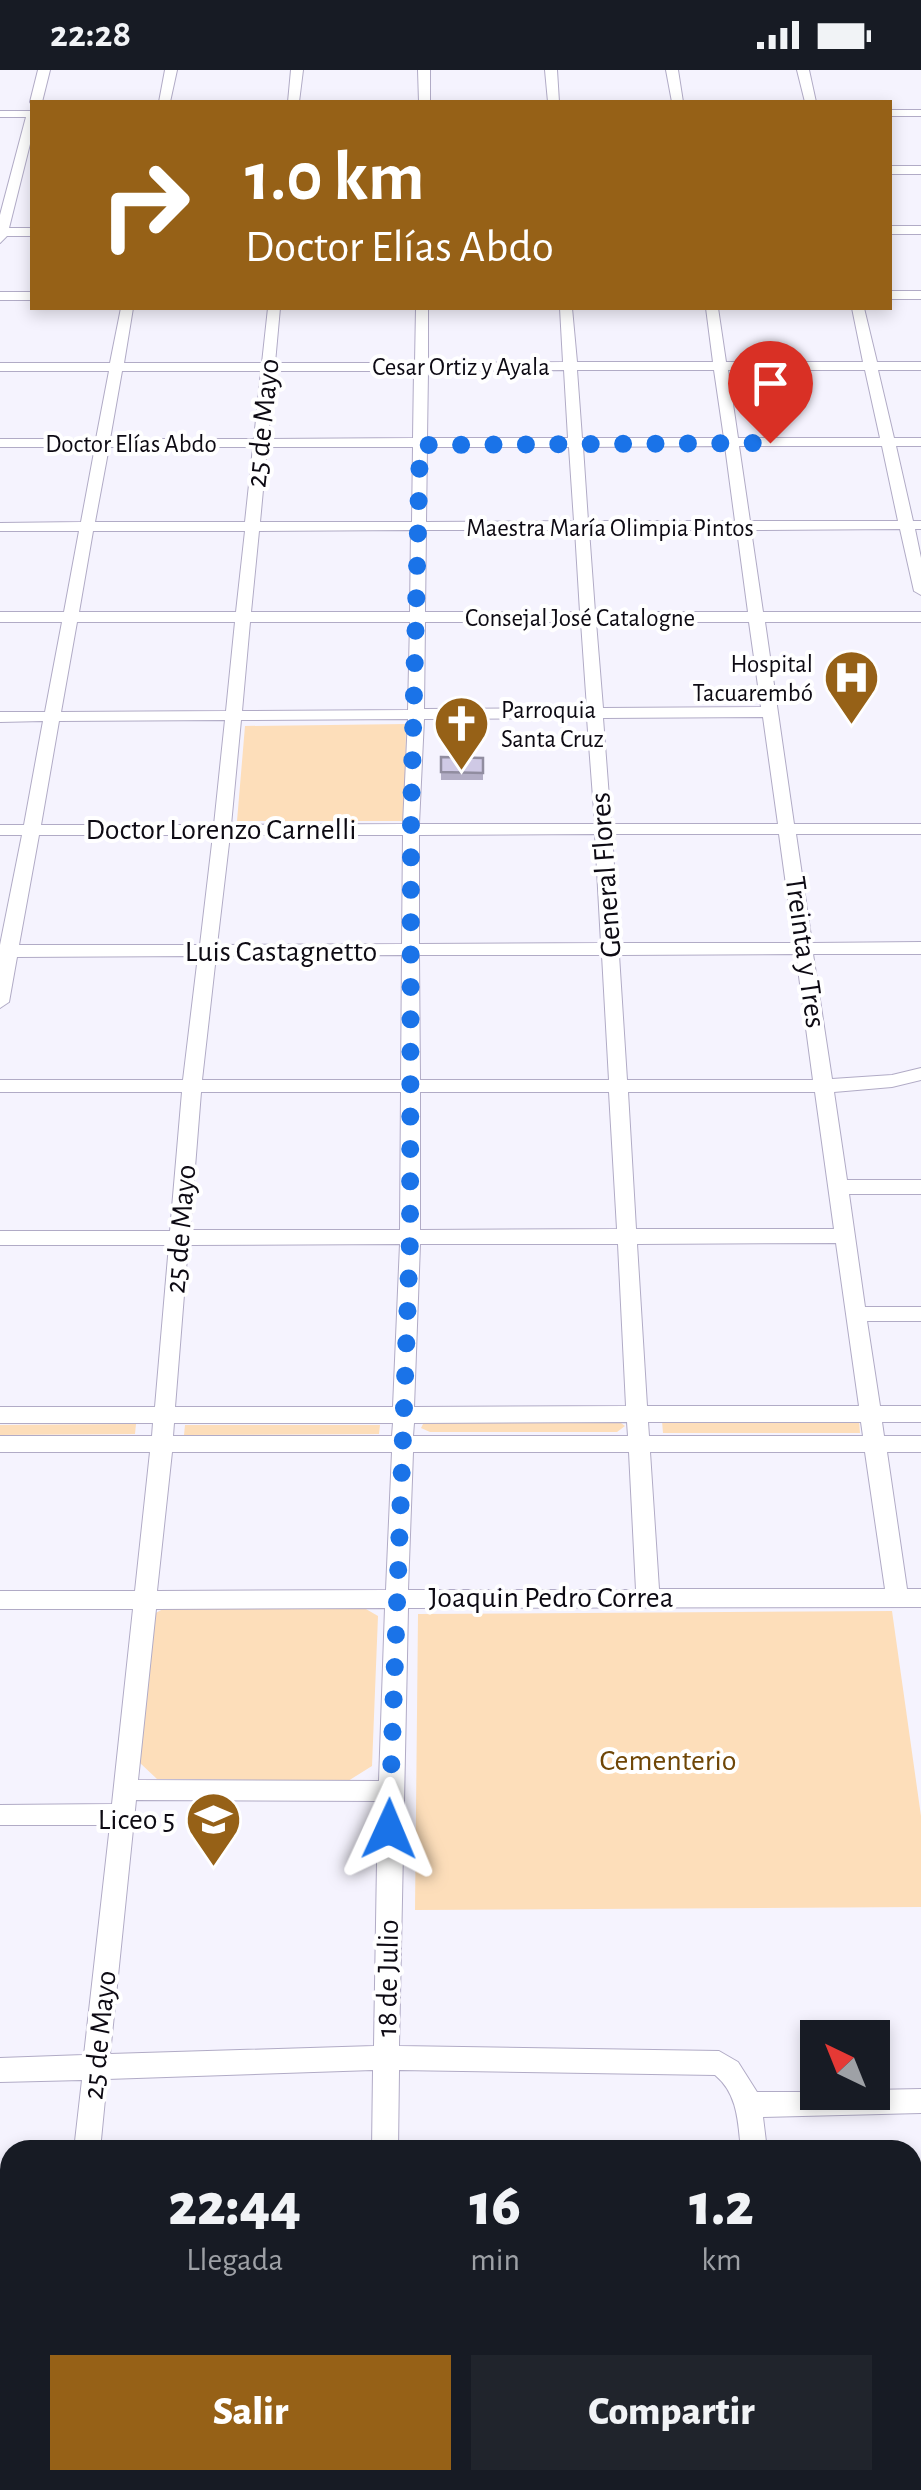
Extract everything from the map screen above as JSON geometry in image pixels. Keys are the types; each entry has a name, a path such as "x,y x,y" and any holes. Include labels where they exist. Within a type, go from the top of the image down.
{"street":[{"path":"36,100 44,70"},
{"path":"164,100 171,70"},
{"path":"294,100 297,70"},
{"path":"424,70 424,100"},
{"path":"551,70 554,100"},
{"path":"672,70 678,100"},
{"path":"803,70 810,100"},
{"path":"892,113 921,113"},
{"path":"0,114 30,115"},
{"path":"30,133 26,170 1,235 30,232"},
{"path":"0,170 26,170"},
{"path":"892,170 921,170"},
{"path":"892,230 921,230"},
{"path":"892,295 921,295"},
{"path":"0,296 30,296"},
{"path":"0,1002 5,951 54,717 127,310"},
{"name":"25 de Mayo","path":"88,2140 162,1444 192,1085 222,830 274,310"},
{"name":"18 de Julio","path":"384,2140 390,1790 410,1239 412,829 422,310"},
{"name":"General Flores","path":"566,310 603,826 648,1597"},
{"name":"Treinta y Tres","path":"712,310 856,1314 876,1444 909,1598"},
{"path":"858,310 888,442 914,526 921,591"},
{"name":"Cesar Ortiz y Ayala","path":"0,367 921,366"},
{"name":"Doctor Elías Abdo","path":"0,443 921,442"},
{"name":"Maestra María Olimpia Pintos","path":"0,527 914,526"},
{"name":"Consejal José Catalogne","path":"0,617 921,616"},
{"path":"0,717 772,712"},
{"name":"Doctor Lorenzo Carnelli","path":"0,830 603,826 921,829"},
{"name":"Luis Castagnetto","path":"5,951 920,949"},
{"path":"0,1086 826,1086 882,1082 921,1074"},
{"path":"838,1188 921,1187"},
{"path":"0,1238 846,1236"},
{"path":"856,1314 921,1314"},
{"path":"0,1415 921,1414"},
{"path":"0,1444 921,1444"},
{"name":"Joaquin Pedro Correa","path":"0,1600 909,1598"},
{"path":"0,1815 122,1802 390,1790"},
{"path":"0,2070 386,2058 719,2062 736,2073 748,2105 753,2140"},
{"path":"748,2105 921,2101"}],"green space":[{"path":"406,724 405,821 237,821 245,726"},
{"path":"617,1420 625,1426 617,1432 430,1432 421,1428 424,1422"},
{"path":"662,1421 859,1421 860,1433 663,1433"},
{"path":"136,1424 135,1434 0,1435 0,1425"},
{"path":"185,1425 380,1425 379,1434 184,1435"},
{"path":"170,1605 359,1605 378,1616 372,1766 348,1781 157,1779 139,1762 154,1614"},
{"name":"Cementerio","path":"892,1611 921,1816 921,1907 415,1910 418,1614"}],"building":[{"path":"441,757 483,758 483,773 441,772"}],"place":[{"name":"Hospital Tacuarembó","path":"852,726"},
{"name":"Parroquia Santa Cruz","path":"462,772"},
{"name":"Liceo 5","path":"214,1868"}],"route":[{"path":"389,1829 410,1239 414,950 411,816 420,445 770,443"}]}
